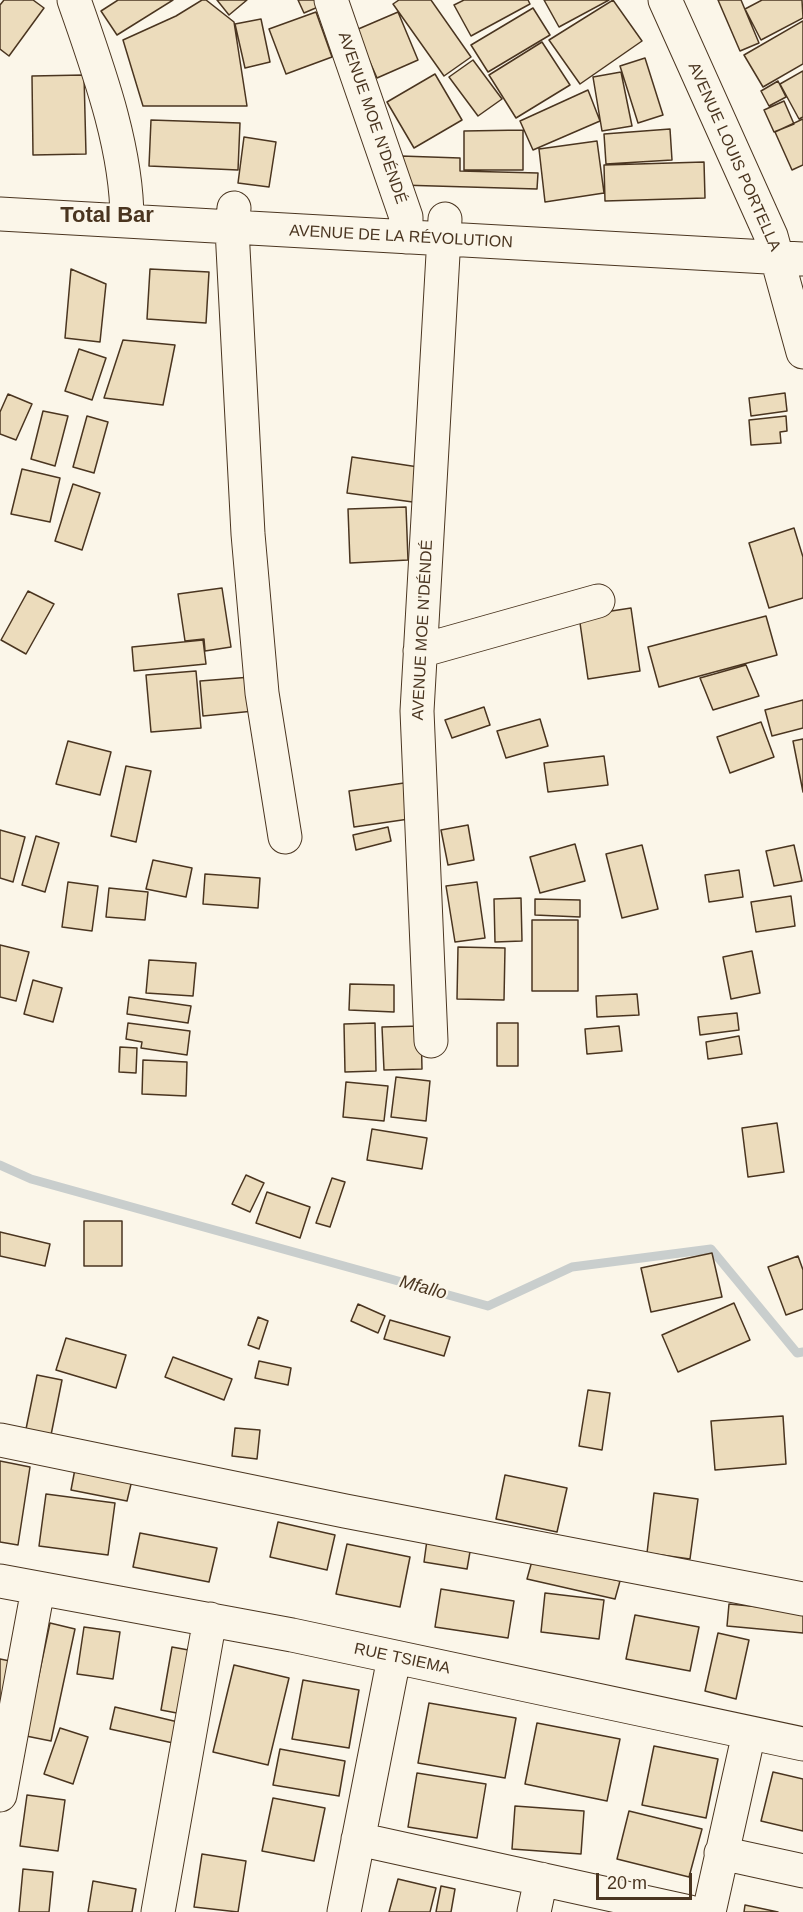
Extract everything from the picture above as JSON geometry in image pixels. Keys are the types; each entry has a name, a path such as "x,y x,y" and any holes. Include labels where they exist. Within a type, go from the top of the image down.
{"street":[{"path":"74,0 104,88 127,210"},
{"name":"AVENUE MOE N'DÉNDÉ","path":"331,0 406,227"},
{"name":"AVENUE LOUIS PORTELLA","path":"665,0 789,248 803,352"},
{"name":"AVENUE DE LA RÉVOLUTION","path":"0,194 127,210 233,218 789,248"},
{"name":"AVENUE DE LA RÉVOLUTION","path":"0,214 127,210"},
{"path":"233,218 248,534 262,693 285,837"},
{"name":"AVENUE MOE N'DÉNDÉ","path":"431,1041 417,711 444,229"},
{"path":"420,651 598,601"},
{"path":"0,1440 345,1511 803,1599"},
{"name":"RUE TSIEMA","path":"0,1581 210,1619 803,1744"},
{"path":"0,1795 38,1589"},
{"path":"158,1912 210,1619"},
{"path":"344,1912 394,1658"},
{"path":"709,1912 749,1733"},
{"path":"358,1839 690,1912"},
{"path":"721,1853 803,1871"},
{"path":"534,1912 541,1879"}],"building":[{"path":"4,0 33,0 44,8 9,56 0,49 0,5"},
{"path":"118,0 173,0 117,35 101,11"},
{"path":"202,0 206,0 234,22 247,106 143,106 123,40 176,16"},
{"path":"217,0 247,0 229,15"},
{"path":"298,0 323,0 325,4 304,13"},
{"path":"399,0 431,0 471,57 444,76 393,4"},
{"path":"464,0 528,0 530,4 471,36 454,5"},
{"path":"544,0 609,0 559,27"},
{"path":"613,0 642,41 580,84 549,40"},
{"path":"718,0 741,0 759,43 740,51"},
{"path":"762,0 802,0 803,18 761,40 745,9"},
{"path":"533,8 550,35 488,72 471,45"},
{"path":"316,12 332,57 286,74 269,29"},
{"path":"398,12 418,60 377,78 356,30"},
{"path":"261,19 270,62 245,68 235,24"},
{"path":"803,21 803,64 763,87 744,55"},
{"path":"542,42 570,85 516,118 489,75"},
{"path":"645,58 663,115 638,123 620,66"},
{"path":"473,60 502,99 478,116 449,77"},
{"path":"803,71 803,117 799,119 780,84"},
{"path":"621,72 632,126 602,131 593,77"},
{"path":"435,74 462,120 414,148 387,102"},
{"path":"84,75 86,154 33,155 32,76"},
{"path":"778,81 786,97 769,106 761,91"},
{"path":"588,90 600,121 533,150 520,121"},
{"path":"784,101 794,124 774,132 764,110"},
{"path":"803,119 803,165 792,170 775,132"},
{"path":"151,120 240,123 238,170 149,166"},
{"path":"670,129 672,160 606,164 604,134"},
{"path":"523,130 523,170 464,170 464,131"},
{"path":"244,137 276,142 269,187 238,183"},
{"path":"597,141 604,193 545,202 539,149"},
{"path":"401,156 460,158 460,171 538,173 537,189 400,185"},
{"path":"704,162 705,198 605,201 604,165"},
{"path":"71,269 106,284 100,342 65,338"},
{"path":"150,269 209,272 206,323 147,319"},
{"path":"123,340 175,345 163,405 104,398"},
{"path":"79,349 106,358 92,400 65,391"},
{"path":"785,393 787,411 751,416 749,398"},
{"path":"8,394 32,404 16,440 0,434 0,412"},
{"path":"43,411 68,416 55,466 31,459"},
{"path":"87,416 108,422 94,473 73,467"},
{"path":"786,416 787,431 780,432 781,443 751,445 749,420"},
{"path":"352,457 425,468 420,503 347,493"},
{"path":"22,469 60,478 50,522 11,514"},
{"path":"73,484 100,493 82,550 55,541"},
{"path":"406,507 408,560 350,563 348,509"},
{"path":"794,528 803,557 803,598 769,608 749,543"},
{"path":"222,588 231,647 205,651 204,639 185,641 178,594"},
{"path":"28,591 54,604 26,654 1,640"},
{"path":"631,608 640,671 588,679 579,616"},
{"path":"766,616 777,655 659,687 648,647"},
{"path":"203,640 206,664 134,671 132,647"},
{"path":"746,665 759,696 713,710 700,678"},
{"path":"196,671 201,728 151,732 146,675"},
{"path":"251,677 254,711 203,716 200,681"},
{"path":"803,700 803,728 772,736 765,710"},
{"path":"484,707 490,725 452,738 445,720"},
{"path":"540,719 548,746 506,758 497,731"},
{"path":"761,722 774,757 730,773 717,737"},
{"path":"803,739 803,792 793,741"},
{"path":"68,741 111,752 100,795 56,784"},
{"path":"604,756 608,785 548,792 544,763"},
{"path":"126,766 151,771 136,842 111,836"},
{"path":"404,783 409,819 354,827 349,791"},
{"path":"468,825 474,860 448,865 441,830"},
{"path":"388,827 391,841 356,850 353,835"},
{"path":"0,830 25,837 13,882 0,878"},
{"path":"36,836 59,843 45,892 22,885"},
{"path":"575,844 585,881 540,893 530,857"},
{"path":"642,845 658,909 622,918 606,854"},
{"path":"794,845 802,881 774,886 766,851"},
{"path":"153,860 192,868 186,897 146,889"},
{"path":"739,870 743,897 709,902 705,875"},
{"path":"205,874 260,878 258,908 203,904"},
{"path":"68,882 98,886 92,931 62,927"},
{"path":"477,882 485,938 455,942 446,886"},
{"path":"109,888 148,892 145,920 106,917"},
{"path":"791,896 795,926 756,932 751,902"},
{"path":"521,898 522,941 495,942 494,899"},
{"path":"535,899 580,900 580,917 535,915"},
{"path":"532,920 578,920 578,991 532,991"},
{"path":"0,945 29,952 16,1001 0,997"},
{"path":"458,947 505,948 504,1000 457,999"},
{"path":"752,951 760,993 731,999 723,957"},
{"path":"149,960 196,963 193,996 146,993"},
{"path":"33,980 62,988 53,1022 24,1014"},
{"path":"350,984 394,985 394,1012 349,1010"},
{"path":"637,994 639,1015 597,1017 596,996"},
{"path":"129,997 191,1006 188,1023 127,1014"},
{"path":"737,1013 739,1030 700,1035 698,1017"},
{"path":"128,1023 190,1031 187,1055 141,1048 142,1042 126,1039"},
{"path":"375,1023 376,1071 345,1072 344,1024"},
{"path":"497,1023 518,1023 518,1066 497,1066"},
{"path":"421,1026 422,1069 384,1070 382,1027"},
{"path":"619,1026 622,1051 587,1054 585,1029"},
{"path":"739,1036 742,1054 708,1059 706,1042"},
{"path":"120,1047 137,1048 136,1073 119,1072"},
{"path":"143,1060 187,1062 186,1096 142,1094"},
{"path":"396,1077 430,1081 426,1121 391,1117"},
{"path":"346,1082 388,1086 384,1121 343,1117"},
{"path":"777,1123 784,1172 748,1177 742,1128"},
{"path":"372,1129 427,1138 422,1169 367,1160"},
{"path":"246,1175 264,1183 250,1212 232,1204"},
{"path":"332,1178 345,1182 330,1227 316,1223"},
{"path":"267,1192 310,1207 300,1238 256,1223"},
{"path":"84,1221 122,1221 122,1266 84,1266"},
{"path":"0,1232 50,1244 45,1266 0,1256"},
{"path":"712,1253 722,1297 651,1312 641,1268"},
{"path":"798,1256 803,1270 803,1309 786,1315 768,1267"},
{"path":"734,1303 750,1340 678,1372 662,1335"},
{"path":"358,1304 385,1316 378,1333 351,1321"},
{"path":"258,1317 268,1321 259,1349 248,1345"},
{"path":"390,1320 450,1337 444,1356 384,1339"},
{"path":"66,1338 126,1355 116,1388 56,1370"},
{"path":"173,1357 232,1379 224,1400 165,1377"},
{"path":"259,1361 291,1368 288,1385 255,1378"},
{"path":"37,1375 62,1380 51,1435 26,1429"},
{"path":"588,1390 610,1393 602,1450 579,1446"},
{"path":"783,1416 786,1464 715,1470 711,1421"},
{"path":"235,1428 260,1430 257,1459 232,1456"},
{"path":"0,1461 30,1467 18,1545 0,1542"},
{"path":"75,1469 132,1480 127,1501 71,1490"},
{"path":"505,1475 567,1488 557,1532 496,1519"},
{"path":"654,1493 698,1499 690,1559 647,1553"},
{"path":"46,1494 115,1503 108,1555 39,1546"},
{"path":"278,1522 335,1535 327,1570 270,1557"},
{"path":"140,1533 217,1548 209,1582 133,1567"},
{"path":"427,1540 471,1546 467,1569 424,1562"},
{"path":"347,1544 410,1557 400,1607 336,1594"},
{"path":"532,1561 620,1581 615,1599 527,1579"},
{"path":"441,1589 514,1601 508,1638 435,1627"},
{"path":"545,1593 604,1600 599,1639 541,1632"},
{"path":"729,1604 803,1611 803,1633 727,1626"},
{"path":"635,1615 699,1627 690,1671 626,1659"},
{"path":"50,1623 75,1629 51,1741 26,1736"},
{"path":"84,1627 120,1632 113,1679 77,1674"},
{"path":"718,1633 749,1640 736,1699 705,1691"},
{"path":"172,1647 194,1651 182,1714 161,1710"},
{"path":"0,1659 15,1662 0,1711"},
{"path":"234,1665 289,1678 268,1765 213,1752"},
{"path":"303,1680 359,1690 349,1748 292,1739"},
{"path":"429,1703 516,1718 505,1778 418,1763"},
{"path":"115,1707 178,1722 173,1743 110,1729"},
{"path":"537,1723 620,1739 607,1801 525,1784"},
{"path":"60,1728 88,1737 73,1784 44,1774"},
{"path":"654,1746 718,1759 706,1818 642,1805"},
{"path":"280,1749 345,1761 339,1796 273,1785"},
{"path":"773,1772 803,1779 803,1831 761,1821"},
{"path":"417,1773 486,1784 477,1838 408,1827"},
{"path":"27,1795 65,1800 58,1851 20,1846"},
{"path":"273,1798 325,1808 314,1861 262,1851"},
{"path":"515,1806 584,1811 581,1854 512,1849"},
{"path":"629,1811 702,1829 689,1877 617,1859"},
{"path":"202,1854 246,1861 238,1912 194,1907"},
{"path":"23,1869 53,1872 49,1912 19,1912"},
{"path":"398,1879 436,1888 430,1912 389,1912"},
{"path":"93,1881 136,1889 132,1912 88,1912"},
{"path":"441,1886 455,1889 451,1912 436,1912"},
{"path":"745,1905 778,1912 744,1912"}],"waterway":[{"name":"Mfallo","path":"0,1165 31,1179 488,1306 572,1267 711,1249 797,1353 803,1352"}],"district":[{"name":"Total Bar","path":"107,216"}]}
